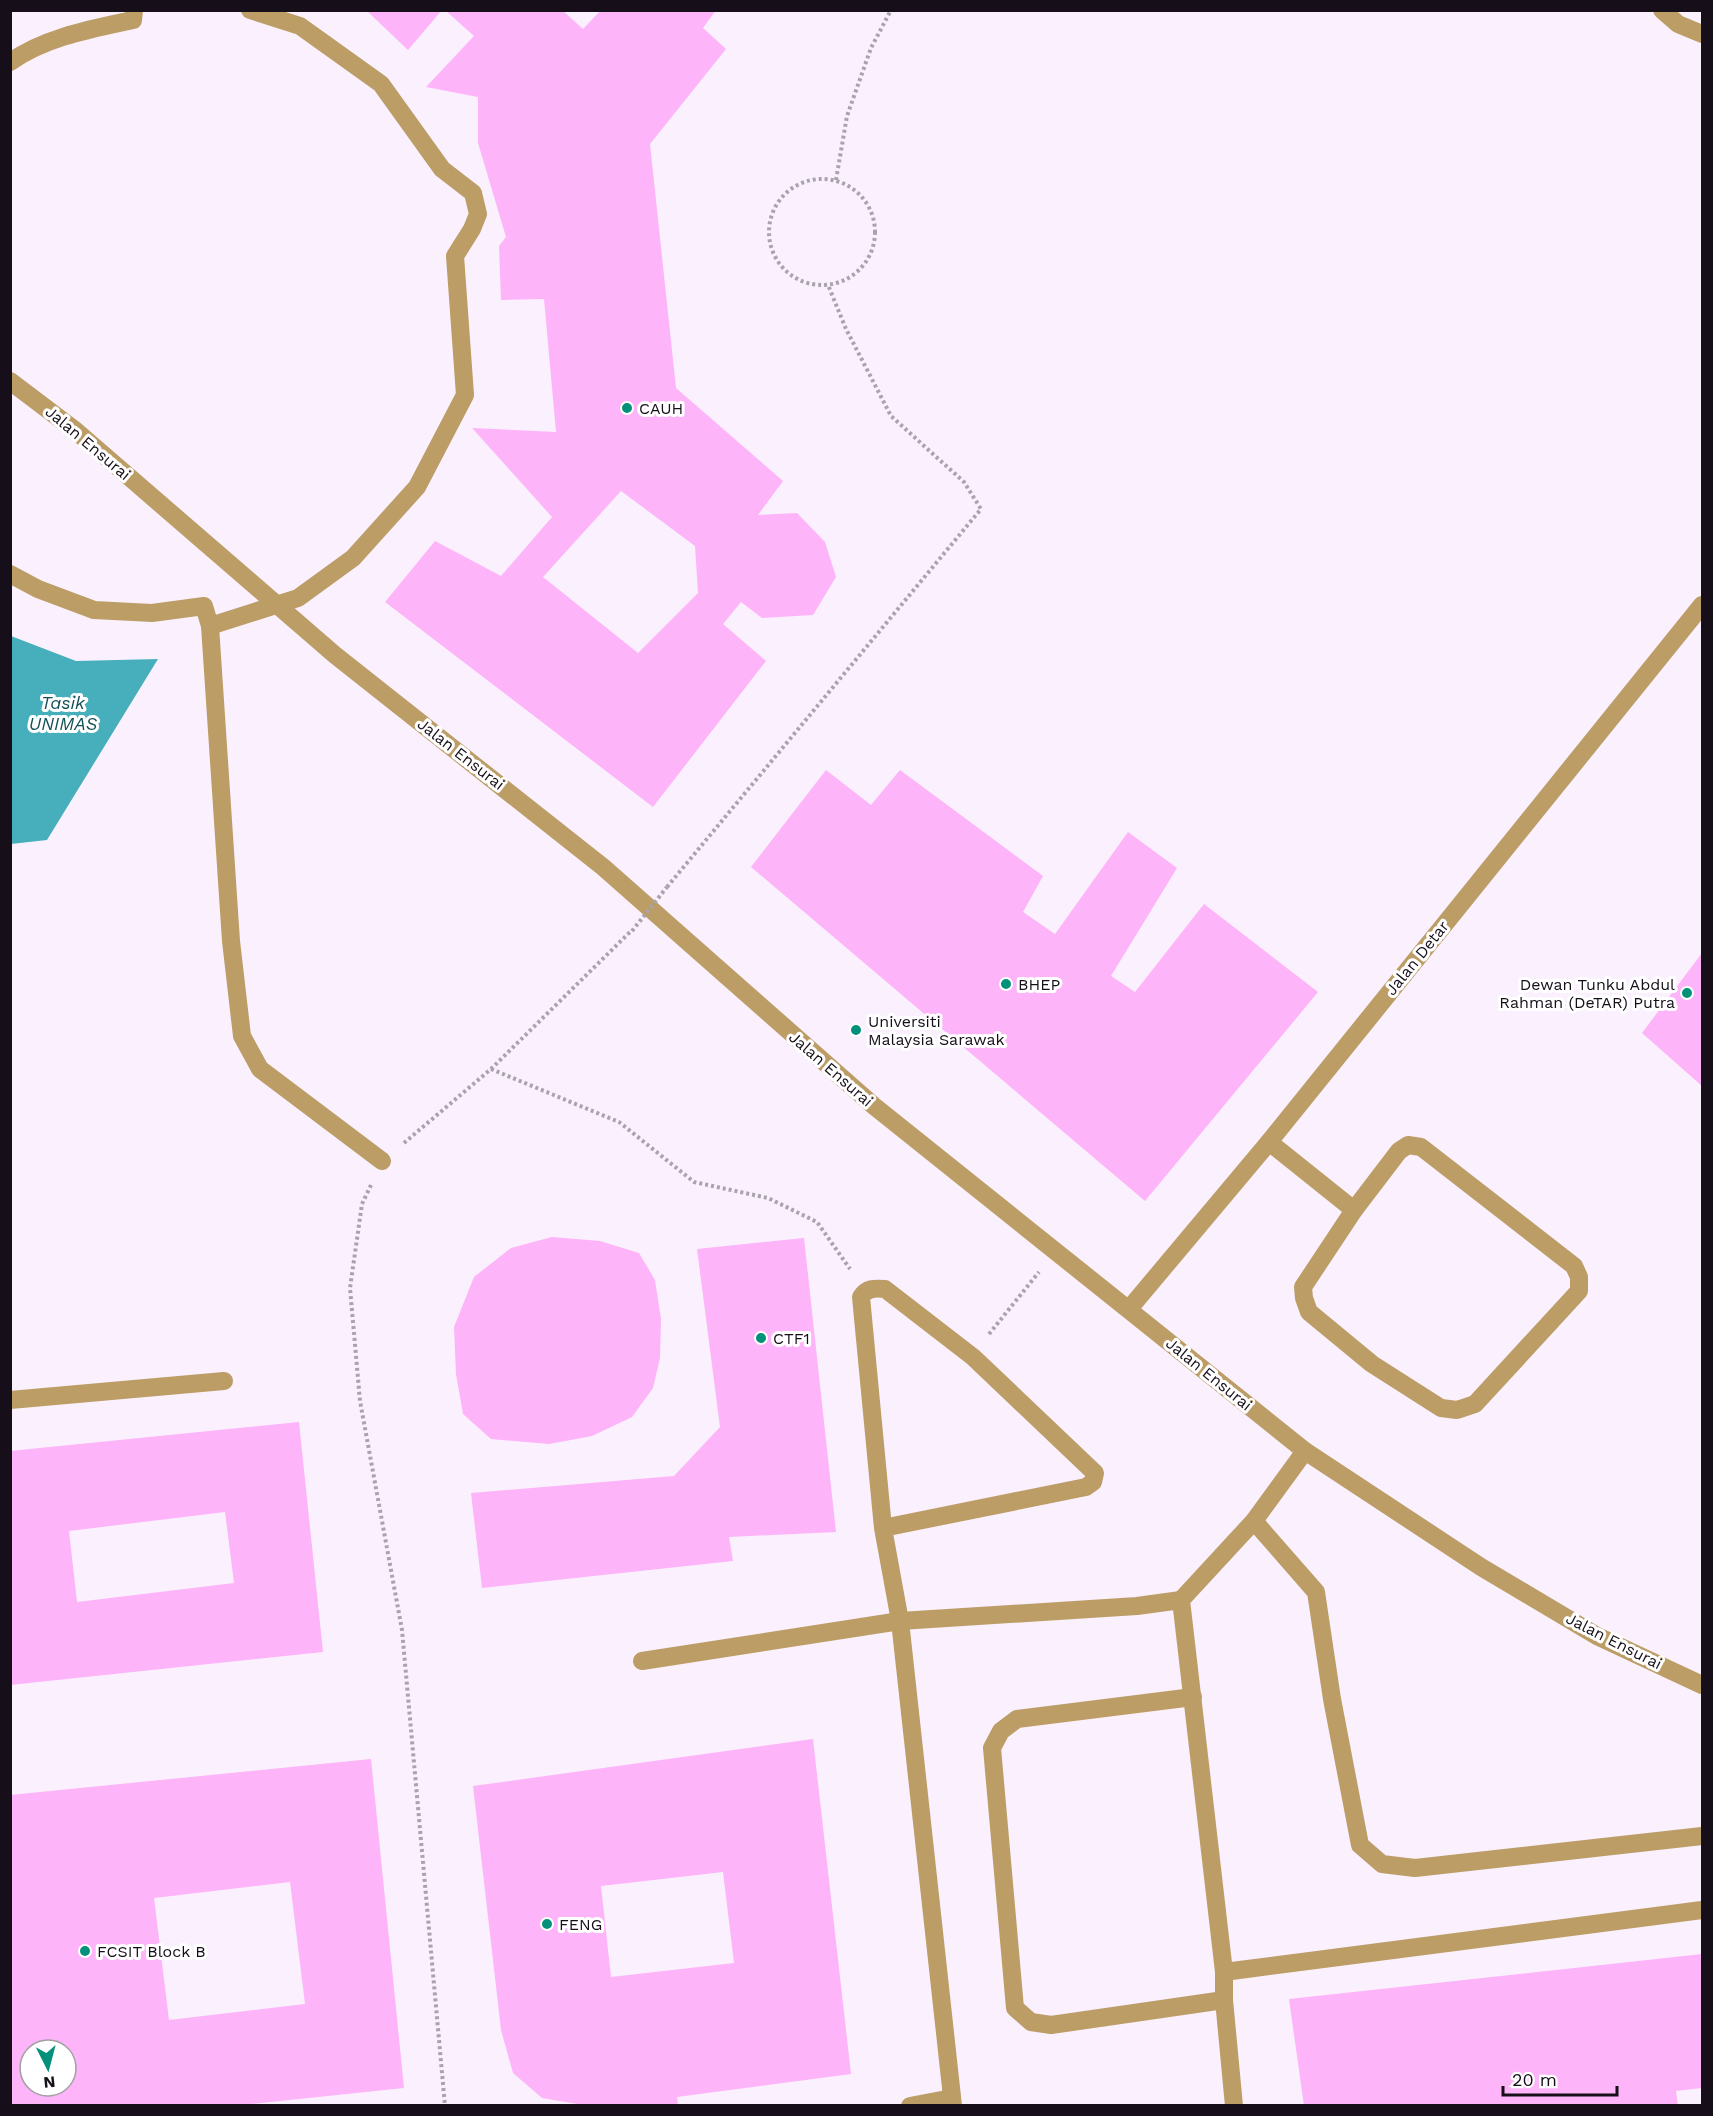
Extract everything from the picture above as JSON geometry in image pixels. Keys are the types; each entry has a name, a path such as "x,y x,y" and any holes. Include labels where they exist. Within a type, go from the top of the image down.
{"street":[{"path":"10,62 22,53 69,34 133,20 134,10"},
{"path":"210,626 298,598 353,558 417,487 465,395 455,256 472,229 478,214 473,193 442,169 381,84 300,26 250,10"},
{"path":"1662,10 1678,24 1702,34"},
{"name":"Jalan Ensurai","path":"10,381 76,431 335,655 603,867 874,1106 1305,1451 1481,1567 1597,1636 1702,1685"},
{"path":"10,574 38,589 94,610 152,613 204,606 210,626 231,941 242,1036 260,1069 382,1161"},
{"name":"Jalan Detar","path":"1129,1309 1269,1142 1702,605"},
{"path":"1269,1142 1354,1210"},
{"path":"1408,1145 1421,1147 1574,1266 1579,1277 1579,1291 1475,1404 1457,1410 1441,1408 1372,1364 1309,1312 1303,1287 1354,1210 1399,1151 1408,1145"},
{"path":"883,1528 1086,1487 1093,1482 1095,1473 973,1356 885,1289 875,1288 865,1291 861,1297 883,1528 900,1622 952,2102 909,2106"},
{"path":"10,1400 224,1381"},
{"path":"642,1661 900,1622 1137,1606 1181,1600 1254,1521 1305,1451"},
{"path":"1254,1521 1316,1592 1332,1699 1360,1845 1382,1864 1414,1868 1702,1836"},
{"path":"1181,1600 1224,1972 1224,2000 1234,2106"},
{"path":"1193,1697 1017,1719 1000,1731 992,1748 1015,2008 1031,2022 1051,2025 1224,2000"},
{"path":"1224,1972 1702,1910"}],"path":[{"path":"836,180 847,116 871,48 891,10"},
{"path":"818,178 836,180 850,186 863,198 871,211 875,227 874,244 868,259 857,272 844,281 828,285 810,284 794,278 781,267 772,253 768,236 769,219 776,204 787,190 801,182 818,178"},
{"path":"445,2106 402,1630 360,1401 350,1288 362,1204 382,1161 491,1069 632,931 981,509 964,482 891,416 846,329 828,285"},
{"path":"491,1069 619,1122 694,1182 768,1198 817,1222 865,1291"},
{"path":"973,1356 1056,1252"}],"shaded area":[{"name":"Universiti Malaysia Sarawak","path":"11,11 1702,11 1702,2105 11,2106"}],"water":[{"name":"Tasik UNIMAS","path":"11,636 76,661 158,659 47,840 11,844"}],"building":[{"path":"366,10 442,10 408,50"},
{"name":"CAUH","path":"445,10 562,10 583,29 601,10 716,10 703,28 726,49 650,144 676,388 783,481 758,515 797,513 825,542 836,577 813,615 762,618 741,602 723,624 766,661 653,807 385,602 435,541 501,576 552,517 472,428 556,432 544,299 501,300 499,246 506,237 478,143 478,97 426,87 474,36","holes":["621,491 695,546 698,593 638,653 543,577"]},
{"name":"BHEP","path":"826,770 871,805 900,770 1043,876 1023,912 1055,934 1128,832 1177,868 1111,976 1135,992 1204,904 1318,992 1145,1201 751,867"},
{"name":"Dewan Tunku Abdul Rahman (DeTAR) Putra","path":"1702,953 1702,1086 1642,1033"},
{"path":"552,1237 600,1241 639,1253 655,1280 661,1319 660,1358 653,1388 632,1417 592,1436 549,1444 491,1439 463,1414 456,1374 454,1327 474,1277 511,1248"},
{"name":"CTF1","path":"804,1238 836,1532 729,1537 733,1561 482,1588 471,1493 674,1476 720,1427 697,1249"},
{"path":"299,1422 323,1652 10,1685 10,1451","holes":["225,1512 234,1583 77,1602 69,1531"]},
{"name":"FENG","path":"813,1739 851,2074 677,2097 678,2106 589,2106 542,2098 513,2073 501,2030 473,1786","holes":["723,1872 734,1963 611,1977 601,1886"]},
{"name":"FCSIT Block B","path":"371,1759 404,2088 233,2106 12,2106 10,2086 10,1795","holes":["290,1882 305,2004 169,2020 154,1898"]},
{"path":"1702,1954 1702,2088 1676,2091 1678,2106 1304,2106 1289,1999"}],"place":[{"name":"CAUH","path":"627,408"},
{"name":"BHEP","path":"1006,984"},
{"name":"Dewan Tunku Abdul Rahman (DeTAR) Putra","path":"1687,993"},
{"name":"Universiti Malaysia Sarawak","path":"856,1030"},
{"name":"CTF1","path":"761,1338"},
{"name":"FENG","path":"547,1924"},
{"name":"FCSIT Block B","path":"85,1951"}]}
